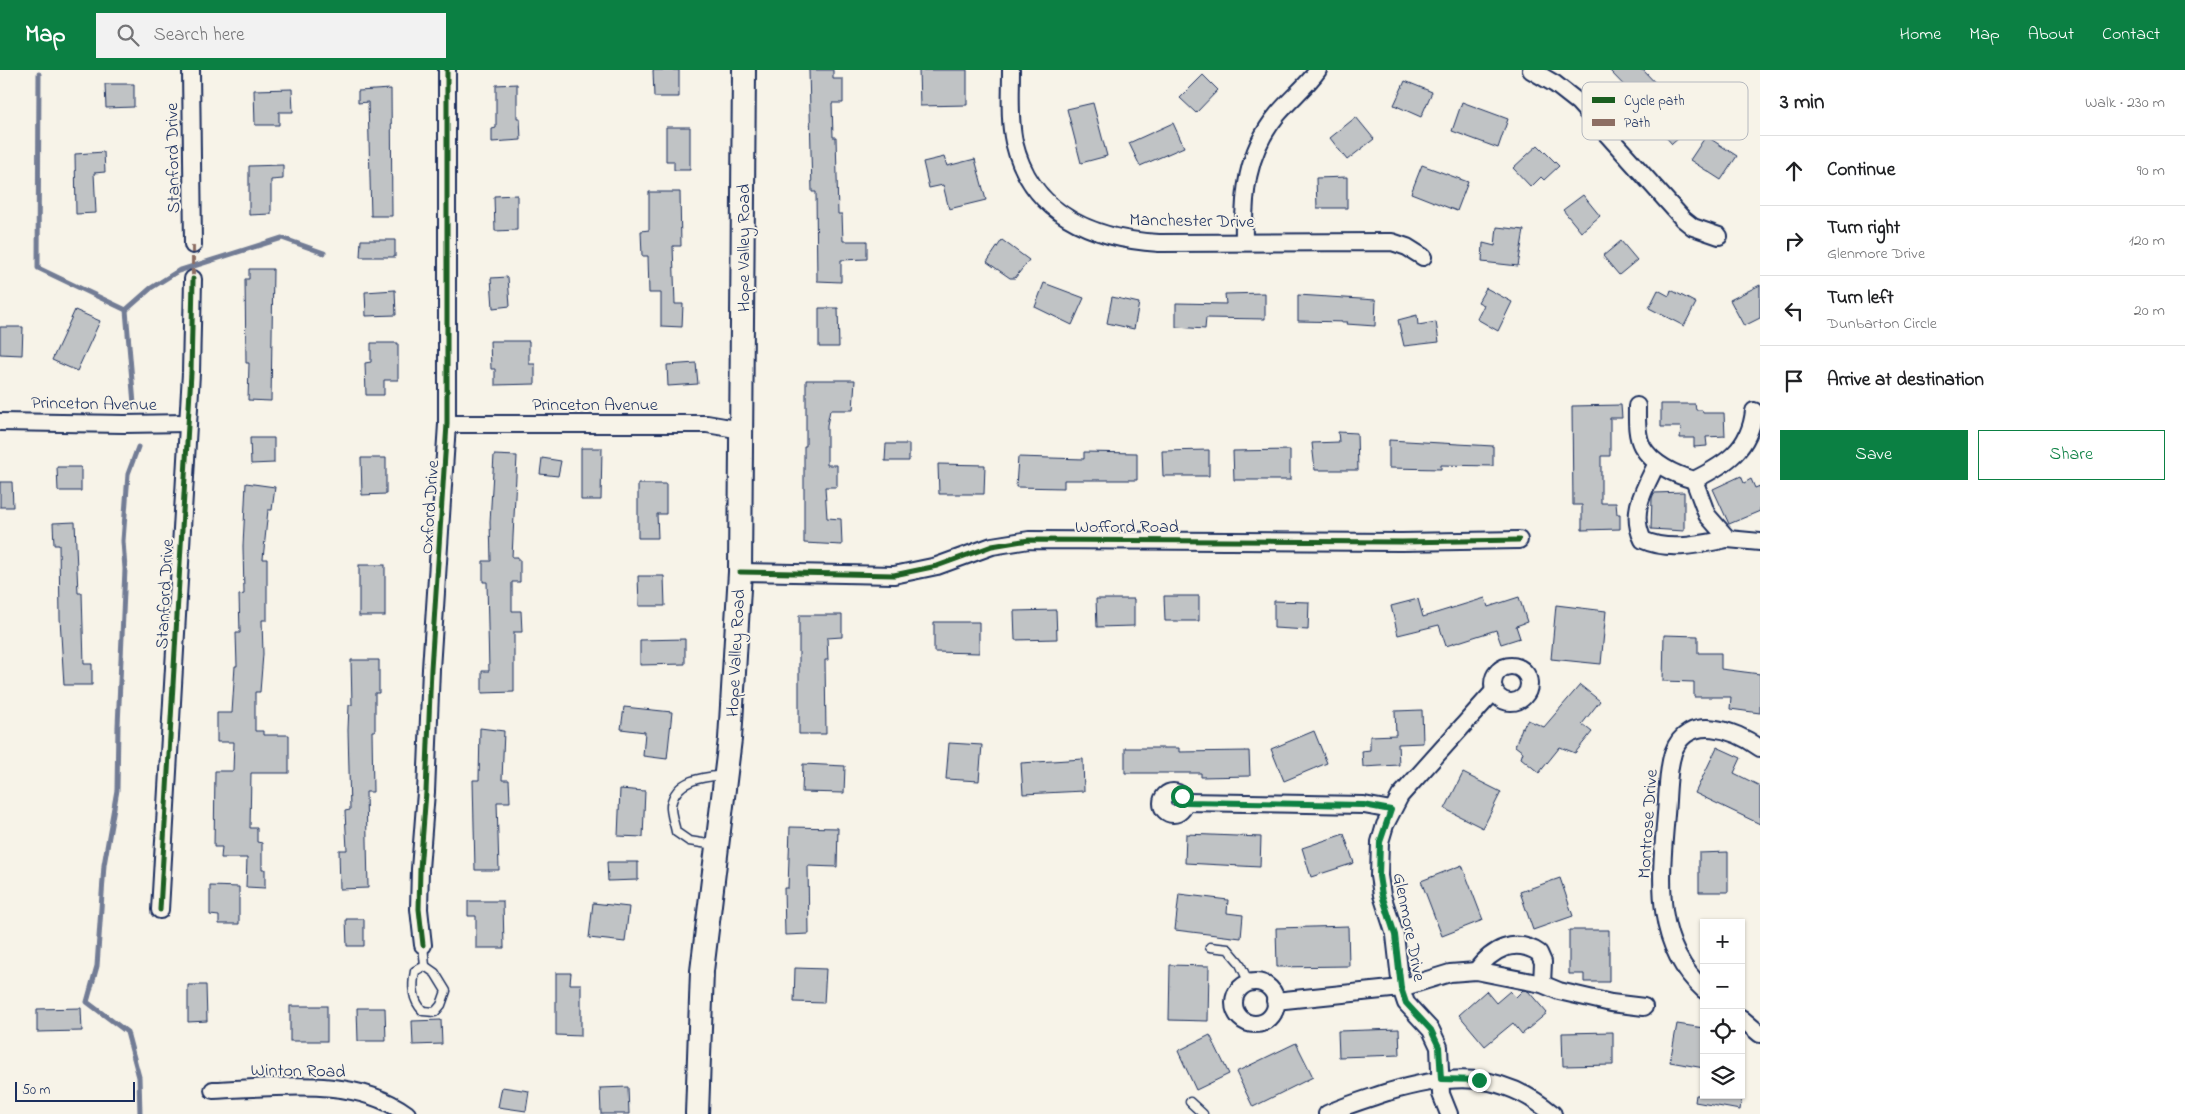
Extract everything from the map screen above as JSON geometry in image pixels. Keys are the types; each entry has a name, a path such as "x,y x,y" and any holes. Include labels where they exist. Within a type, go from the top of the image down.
{"main road":[{"name":"Hope Valley Road","path":"697,1114 702,971 726,775 740,572 744,70"}],"street":[{"name":"Stanford Drive","path":"191,70 193,245"},
{"name":"Oxford Drive","path":"422,945 420,869 426,792 430,669 447,424 447,70"},
{"name":"Manchester Drive","path":"1011,70 1010,109 1014,143 1026,171 1038,191 1076,224 1128,241 1392,242 1407,247 1423,258"},
{"path":"1244,242 1246,182 1253,154 1277,115 1309,83 1318,70"},
{"path":"1531,70 1582,106"},
{"path":"1612,140 1683,219 1693,227 1719,236"},
{"name":"Stanford Drive","path":"160,910 188,423 193,279"},
{"path":"1637,406 1638,429 1642,446 1657,463 1680,476 1694,480 1718,466 1746,442 1753,427 1754,411"},
{"name":"Princeton Avenue","path":"0,422 188,423"},
{"name":"Princeton Avenue","path":"447,424 707,424 742,430"},
{"path":"1657,463 1636,511 1637,522 1643,540 1652,544 1672,546 1728,539 1760,542"},
{"path":"1694,480 1707,515 1728,539"},
{"name":"Wofford Road","path":"740,572 894,575 937,566 992,546 1029,540 1402,542 1519,540"},
{"name":"Glenmore Drive","path":"1449,1114 1441,1094 1439,1047 1431,1030 1406,1003 1401,988 1395,935 1382,895 1379,876 1380,842 1391,810 1439,751 1494,691"},
{"name":"Montrose Drive","path":"1700,985 1684,966 1674,949 1662,911 1663,852 1673,753 1684,736 1702,728 1728,730 1760,748"},
{"path":"1185,802 1364,805 1391,810"},
{"path":"1476,971 1492,954 1503,948 1521,945 1539,953 1543,962 1542,984"},
{"path":"1275,1000 1401,988 1441,976 1476,971 1542,984 1611,1004 1644,1007"},
{"path":"1249,983 1263,984 1274,994 1275,1007 1269,1018 1257,1024 1244,1021 1236,1011 1235,998 1243,986 1249,983"},
{"path":"1745,1021 1760,1034"},
{"path":"1327,1114 1362,1100 1441,1079 1479,1080 1503,1087 1525,1095 1553,1114"},
{"name":"Winton Road","path":"213,1090 325,1087 350,1090 386,1100 407,1114"}],"lane":[{"path":"718,846 690,842 676,832 671,806 681,786 698,777 726,775"},
{"path":"422,945 425,966 435,973 446,991 441,1005 435,1012 424,1011 416,1003 412,983 415,971 425,966"},
{"path":"1210,947 1228,949 1239,962 1249,983"},
{"path":"1190,1102 1203,1114"}],"building":[{"path":"653,70 679,70 679,97 654,97"},
{"path":"809,70 833,70 833,79 843,79 843,103 832,103 833,137 836,137 838,214 842,214 843,241 867,241 867,259 841,260 841,282 817,281 816,192 812,192"},
{"path":"919,70 967,70 967,105 920,106"},
{"path":"1609,70 1643,70 1654,82 1621,82"},
{"path":"1203,75 1218,90 1196,113 1180,98"},
{"path":"1405,81 1432,92 1421,117 1394,105"},
{"path":"105,84 134,84 134,107 106,108"},
{"path":"517,84 517,118 520,118 521,140 492,142 492,129 496,128 496,85"},
{"path":"292,89 293,112 279,112 279,125 255,125 254,90"},
{"path":"391,89 392,216 371,216 368,102 358,103 358,91"},
{"path":"1462,102 1508,119 1498,148 1452,131"},
{"path":"1093,103 1107,156 1081,163 1067,109"},
{"path":"1356,117 1374,139 1347,160 1330,138"},
{"path":"1173,123 1184,147 1140,166 1129,143"},
{"path":"666,127 690,127 690,170 674,170 674,161 666,161"},
{"path":"1668,140 1677,140 1672,144"},
{"path":"1703,140 1712,140 1737,156 1721,180 1690,160"},
{"path":"1538,145 1559,166 1544,180 1541,177 1531,187 1513,168"},
{"path":"104,152 105,172 94,173 96,213 76,214 75,154"},
{"path":"944,157 947,166 975,159 986,200 949,209 943,185 929,188 923,162"},
{"path":"283,165 283,179 271,180 271,214 249,215 249,166"},
{"path":"1422,165 1468,182 1457,211 1411,193"},
{"path":"1347,177 1347,208 1317,208 1316,178"},
{"path":"649,192 680,192 681,246 673,246 675,304 683,304 682,327 661,326 661,293 649,293 648,256 642,256 641,231 649,230"},
{"path":"517,195 517,230 495,231 494,196"},
{"path":"1583,195 1600,216 1581,232 1563,210"},
{"path":"1497,227 1524,230 1518,266 1482,262 1483,243 1495,246"},
{"path":"361,240 395,240 395,257 360,257"},
{"path":"1002,240 1029,260 1015,278 1010,278 987,262"},
{"path":"1621,241 1637,260 1619,275 1603,256"},
{"path":"249,269 273,269 271,401 248,400 249,363 246,363 245,279 249,279"},
{"path":"508,277 510,306 493,308 491,278"},
{"path":"1044,283 1084,298 1072,325 1035,307"},
{"path":"1760,285 1760,318 1744,326 1730,300"},
{"path":"1486,288 1512,302 1498,331 1477,319 1484,305 1478,302"},
{"path":"395,290 396,315 366,316 365,292"},
{"path":"1658,290 1669,296 1671,290 1696,303 1684,326 1649,308"},
{"path":"1265,293 1265,319 1206,318 1205,329 1176,327 1176,303 1226,304 1225,294"},
{"path":"1298,295 1376,300 1375,326 1346,324 1347,322 1298,321"},
{"path":"1112,297 1139,303 1134,329 1107,323"},
{"path":"819,308 838,308 839,347 819,347"},
{"path":"75,310 100,321 77,371 52,360"},
{"path":"1417,315 1418,325 1436,322 1439,342 1404,346 1398,320"},
{"path":"0,327 23,327 22,355 0,354"},
{"path":"490,341 529,341 529,364 535,364 535,384 495,385 495,369 491,369"},
{"path":"371,343 398,343 398,380 384,380 384,395 366,395 365,363 371,362"},
{"path":"696,363 698,384 668,386 667,365"},
{"path":"806,380 855,380 853,410 830,410 827,425 827,465 837,465 837,487 825,487 827,518 841,519 842,545 804,543"},
{"path":"1661,404 1695,404 1696,410 1702,410 1703,413 1724,413 1725,436 1706,437 1707,446 1694,447 1694,438 1680,438 1681,427 1661,427"},
{"path":"1621,405 1622,418 1610,418 1610,456 1601,456 1601,503 1616,503 1617,514 1620,514 1620,529 1582,530 1582,505 1573,505 1572,406"},
{"path":"1338,432 1357,433 1358,470 1315,470 1312,443 1339,442"},
{"path":"250,438 274,438 274,463 251,464"},
{"path":"1389,440 1493,446 1493,466 1441,465 1441,469 1389,468"},
{"path":"886,444 909,444 909,461 885,461"},
{"path":"581,448 602,448 601,500 581,500"},
{"path":"1209,450 1209,476 1163,476 1162,451"},
{"path":"1290,450 1290,480 1234,480 1233,451"},
{"path":"1084,452 1137,453 1137,480 1064,480 1064,488 1016,487 1018,457 1084,459"},
{"path":"494,455 517,456 512,557 518,557 518,560 520,560 520,582 512,582 512,611 521,611 522,632 514,632 514,692 482,693 482,671 489,671 487,582 483,582 483,561 491,561 490,522"},
{"path":"361,458 386,458 386,494 362,495"},
{"path":"542,458 561,461 558,476 540,474"},
{"path":"938,464 985,465 984,494 939,494"},
{"path":"57,467 81,467 81,491 58,491"},
{"path":"1741,476 1744,483 1751,479 1755,488 1760,486 1760,511 1729,524 1713,489"},
{"path":"0,482 12,482 13,507 0,507"},
{"path":"246,483 275,487 272,510 268,510 263,559 267,559 267,620 262,620 263,654 260,692 255,692 255,731 263,731 263,735 289,735 289,773 251,773 250,828 257,828 257,842 262,843 262,869 265,869 265,888 246,887 247,858 221,858 222,847 214,847 215,771 233,771 234,742 217,742 217,713 232,713 235,666 237,666 236,633 240,633 239,595 244,594 243,546"},
{"path":"638,484 666,484 666,514 657,514 658,538 638,538"},
{"path":"1684,492 1684,531 1651,529 1652,498 1654,493"},
{"path":"75,522 78,593 82,593 84,664 92,664 92,685 64,685 60,618 59,545 54,545 53,523"},
{"path":"359,565 385,565 385,616 359,616"},
{"path":"638,576 664,576 665,606 639,606"},
{"path":"1164,596 1199,596 1199,621 1165,621"},
{"path":"1519,597 1527,622 1516,626 1520,638 1501,644 1496,630 1446,646 1439,625 1398,635 1391,606 1418,599 1423,617 1485,598 1488,607"},
{"path":"1096,599 1134,599 1134,626 1097,627"},
{"path":"1274,601 1309,602 1308,630 1274,628"},
{"path":"1556,605 1606,611 1601,664 1551,659"},
{"path":"1056,610 1057,639 1015,640 1014,611"},
{"path":"799,615 842,615 842,637 827,638 828,660 825,660 826,734 799,734"},
{"path":"934,622 979,622 979,653 934,652"},
{"path":"1664,635 1698,636 1698,653 1721,653 1721,669 1760,674 1760,713 1730,709 1731,697 1694,697 1694,682 1663,681"},
{"path":"685,639 685,664 640,665 640,640"},
{"path":"351,660 379,660 379,693 375,693 375,731 372,731 373,792 366,792 368,888 340,889 339,850 347,850 345,811 350,810 348,730 349,705 352,705"},
{"path":"1580,685 1600,701 1582,724 1592,732 1575,753 1560,747 1539,773 1521,758 1523,752 1515,746 1522,728 1528,720 1544,727"},
{"path":"624,707 672,712 667,759 643,756 645,732 621,729"},
{"path":"1422,710 1423,743 1398,744 1399,765 1363,767 1362,751 1370,750 1370,736 1396,735 1395,711"},
{"path":"480,728 504,731 502,780 509,780 510,802 497,802 499,870 475,870 473,780 479,780"},
{"path":"1314,731 1327,763 1284,781 1271,749"},
{"path":"949,743 982,745 979,781 946,779"},
{"path":"1717,747 1741,758 1734,773 1760,786 1760,824 1695,793"},
{"path":"1125,748 1179,748 1179,752 1249,751 1250,776 1201,777 1201,773 1125,773"},
{"path":"1083,759 1084,791 1023,794 1021,763"},
{"path":"803,764 845,766 844,793 802,792"},
{"path":"1463,773 1501,792 1483,828 1445,809"},
{"path":"620,789 645,791 643,837 618,836"},
{"path":"790,827 838,828 837,867 808,866 809,934 785,935 784,888 788,888"},
{"path":"1186,834 1261,837 1260,867 1185,863"},
{"path":"1344,834 1354,863 1311,877 1302,848"},
{"path":"1728,852 1728,892 1699,892 1699,853"},
{"path":"607,862 638,862 638,880 608,881"},
{"path":"1462,865 1483,920 1442,936 1421,881"},
{"path":"1560,878 1573,916 1533,930 1520,892"},
{"path":"210,886 239,887 239,924 219,924 219,916 210,915"},
{"path":"1179,894 1228,900 1227,913 1243,915 1241,938 1175,930"},
{"path":"468,901 503,901 504,948 476,948 476,916 468,916"},
{"path":"593,903 629,907 625,942 589,938"},
{"path":"346,919 364,919 364,946 347,946"},
{"path":"1348,926 1349,966 1277,967 1276,928"},
{"path":"1569,930 1609,930 1609,982 1584,982 1584,974 1569,974"},
{"path":"1170,965 1209,966 1208,1021 1169,1020"},
{"path":"795,968 826,969 824,1003 794,1002"},
{"path":"556,973 571,973 570,984 581,984 581,1036 556,1035"},
{"path":"188,985 206,985 207,1021 188,1022"},
{"path":"1523,990 1528,991 1547,1013 1522,1034 1513,1023 1485,1046 1459,1015 1486,991 1496,1003 1510,991 1516,997"},
{"path":"290,1006 327,1006 327,1041 290,1041"},
{"path":"81,1008 82,1031 37,1032 37,1009"},
{"path":"357,1008 385,1008 386,1041 358,1041"},
{"path":"441,1020 442,1044 413,1045 412,1021"},
{"path":"1677,1024 1700,1027 1700,1067 1670,1062"},
{"path":"1399,1029 1400,1055 1339,1057 1338,1031"},
{"path":"1613,1032 1613,1065 1563,1066 1562,1033"},
{"path":"1210,1035 1229,1074 1196,1090 1178,1051"},
{"path":"1296,1043 1313,1077 1253,1107 1236,1072"},
{"path":"502,1087 529,1091 526,1111 498,1107"},
{"path":"628,1087 629,1114 601,1114 600,1088"},
{"path":"1696,1095 1700,1095 1700,1099 1741,1099 1740,1110 1695,1102"}],"waterway":[{"path":"39,74 38,268 126,310 134,404"},
{"path":"126,310 151,288 178,271 282,238 324,253"},
{"path":"138,447 128,474 123,541 125,569 117,790 104,865 97,966 87,1002 127,1032 139,1077 140,1114"}],"marked path":[{"path":"193,245 193,279"}],"cycle path":[{"path":"423,945 419,909 420,869 447,424 447,70"},
{"path":"160,910 191,373 193,279"},
{"path":"740,572 894,575 937,566 992,546 1029,540 1402,542 1519,540"}],"route":[{"path":"1182,796 1185,802 1364,805 1391,810 1380,842 1379,876 1382,895 1395,935 1401,988 1406,1003 1431,1030 1439,1047 1441,1079 1479,1080"}]}
